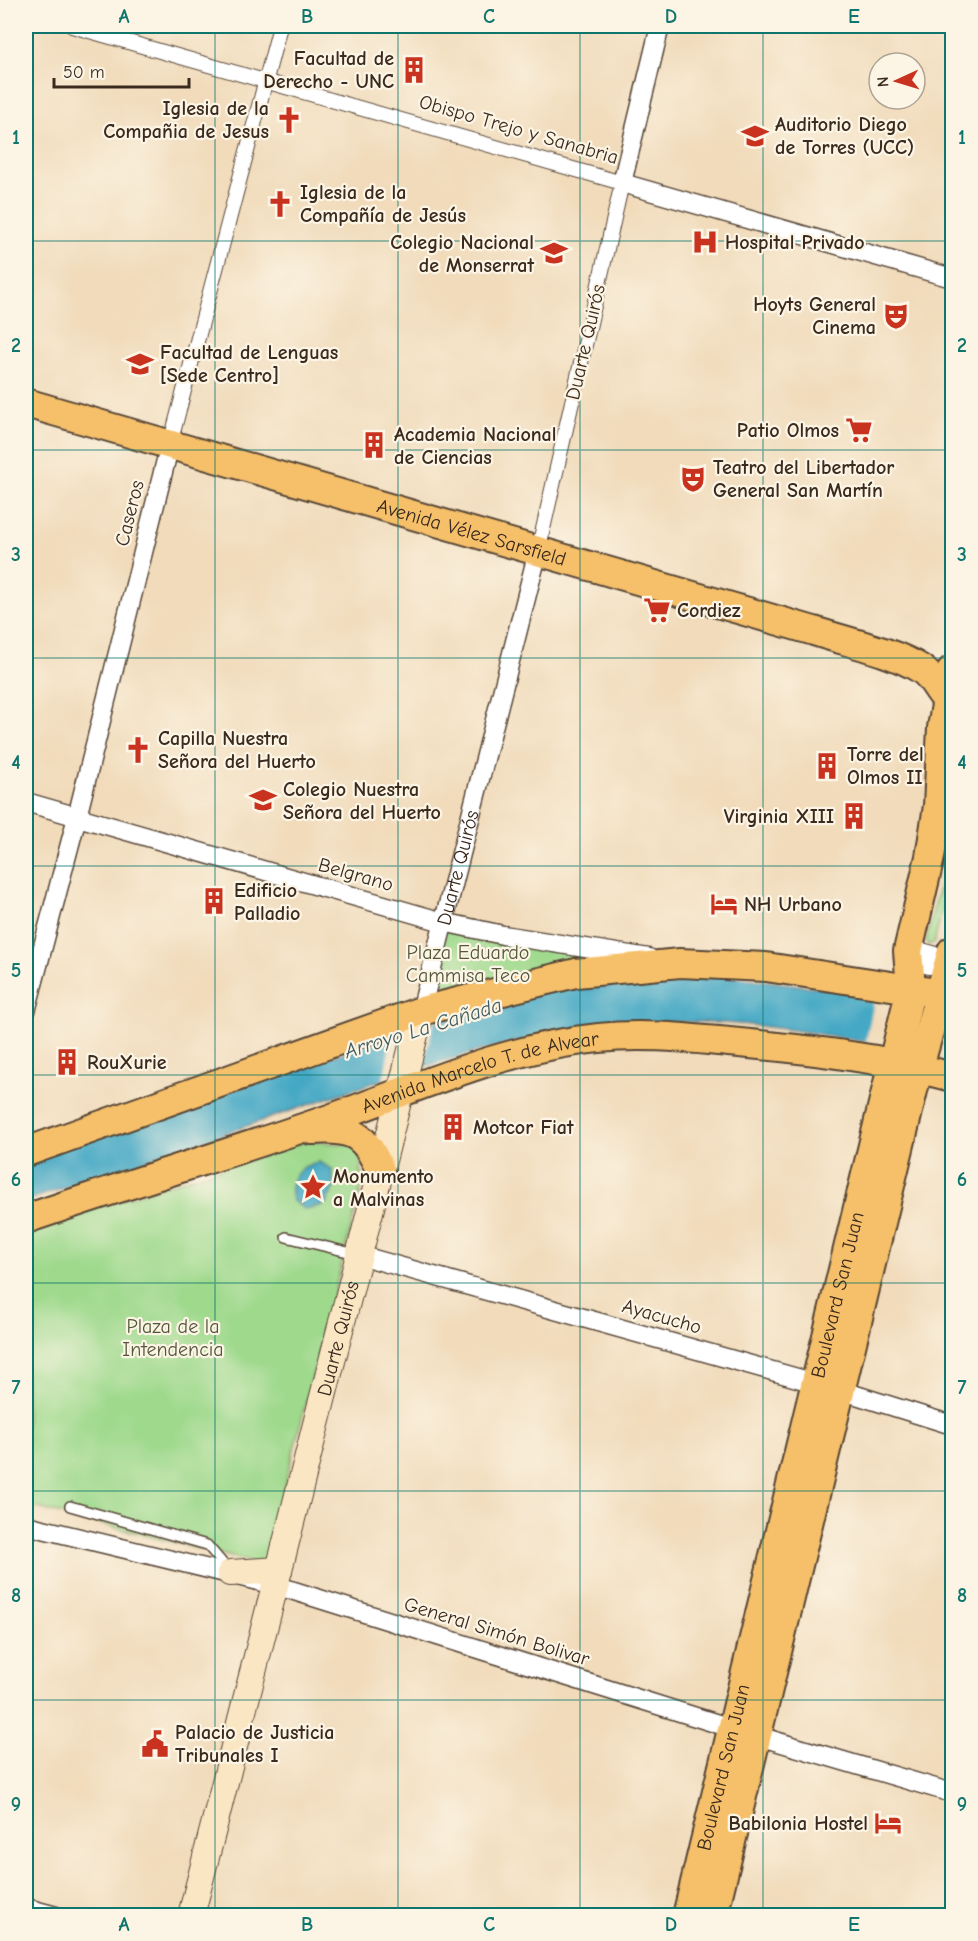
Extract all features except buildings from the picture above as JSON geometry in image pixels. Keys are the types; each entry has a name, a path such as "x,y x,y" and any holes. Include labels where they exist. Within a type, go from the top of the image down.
{"main road":[{"name":"Avenida Vélez Sarsfield","path":"26,403 814,631 915,665 936,666 952,659"},
{"name":"Avenida Vélez Sarsfield","path":"915,665 934,680 949,702"},
{"name":"Boulevard San Juan","path":"687,1916 744,1732 904,1067 911,988 908,951 930,857 938,806 952,670"},
{"name":"Boulevard San Juan","path":"904,1067 948,993 943,952"},
{"path":"26,1152 421,1011 576,973 680,963 766,967 948,993"},
{"name":"Duarte Quirós","path":"191,1916 421,1011"},
{"name":"Avenida Marcelo T. de Alvear","path":"26,1219 295,1131 509,1057 600,1038 646,1036 785,1047 952,1077"},
{"path":"295,1131 328,1129 349,1131 363,1139 371,1148 380,1170"},
{"path":"230,1573 277,1577"},
{"name":"Boulevard San Juan","path":"713,1916 744,1732"}],"street":[{"name":"Obispo Trejo y Sanabria","path":"72,26 622,183 774,232 952,278"},
{"name":"Caseros","path":"26,1011 170,444 280,26"},
{"name":"Duarte Quirós","path":"421,1011 537,551 660,26"},
{"name":"Belgrano","path":"26,802 443,922 503,935 680,963"},
{"name":"Ayacucho","path":"359,1255 828,1386 952,1425"},
{"path":"26,1525 230,1573"},
{"name":"General Simón Bolivar","path":"277,1577 744,1732 952,1793"},
{"path":"26,1908 56,1916"}],"lane":[{"path":"286,1237 359,1255"},
{"path":"70,1506 207,1545 230,1573"}],"green space":[{"path":"952,834 952,870 934,943 929,945 926,941"},
{"name":"Plaza Eduardo Cammisa Teco","path":"443,922 680,963 421,1011"},
{"name":"Plaza de la Intendencia","path":"308,1141 354,1145 361,1161 361,1189 264,1565 26,1505 26,1229"}],"water":[{"name":"Arroyo La Cañada","path":"702,973 870,994 952,1015 952,1060 849,1039 741,1024 672,1022 576,1031 482,1050 390,1077 26,1201 26,1160 522,992"},
{"path":"319,1162 332,1169 334,1187 326,1204 306,1210 292,1200 291,1186 301,1170"}],"pier":[{"path":"876,992 952,1012 951,1062 865,1045"},
{"path":"436,1015 422,1068 383,1081 393,1030"}],"place":[{"name":"Facultad de Derecho - UNC","path":"414,70"},
{"name":"Iglesia de la Compañia de Jesus","path":"289,120"},
{"name":"Auditorio Diego de Torres (UCC)","path":"755,136"},
{"name":"Iglesia de la Compañía de Jesús","path":"280,204"},
{"name":"Hospital Privado","path":"705,242"},
{"name":"Colegio Nacional de Monserrat","path":"554,253"},
{"name":"Hoyts General Cinema","path":"896,316"},
{"name":"Facultad de Lenguas [Sede Centro]","path":"140,364"},
{"name":"Patio Olmos","path":"859,430"},
{"name":"Academia Nacional de Ciencias","path":"374,445"},
{"name":"Teatro del Libertador General San Martín","path":"693,479"},
{"name":"Cordiez","path":"657,610"},
{"name":"Capilla Nuestra Señora del Huerto","path":"138,750"},
{"name":"Torre del Olmos II","path":"827,766"},
{"name":"Colegio Nuestra Señora del Huerto","path":"263,800"},
{"name":"Virginia XIII","path":"854,816"},
{"name":"Edificio Palladio","path":"214,901"},
{"name":"NH Urbano","path":"724,904"},
{"name":"RouXurie","path":"67,1062"},
{"name":"Motcor Fiat","path":"453,1127"},
{"name":"Monumento a Malvinas","path":"313,1187"},
{"name":"Palacio de Justicia Tribunales I","path":"155,1744"},
{"name":"Babilonia Hostel","path":"888,1823"}]}
